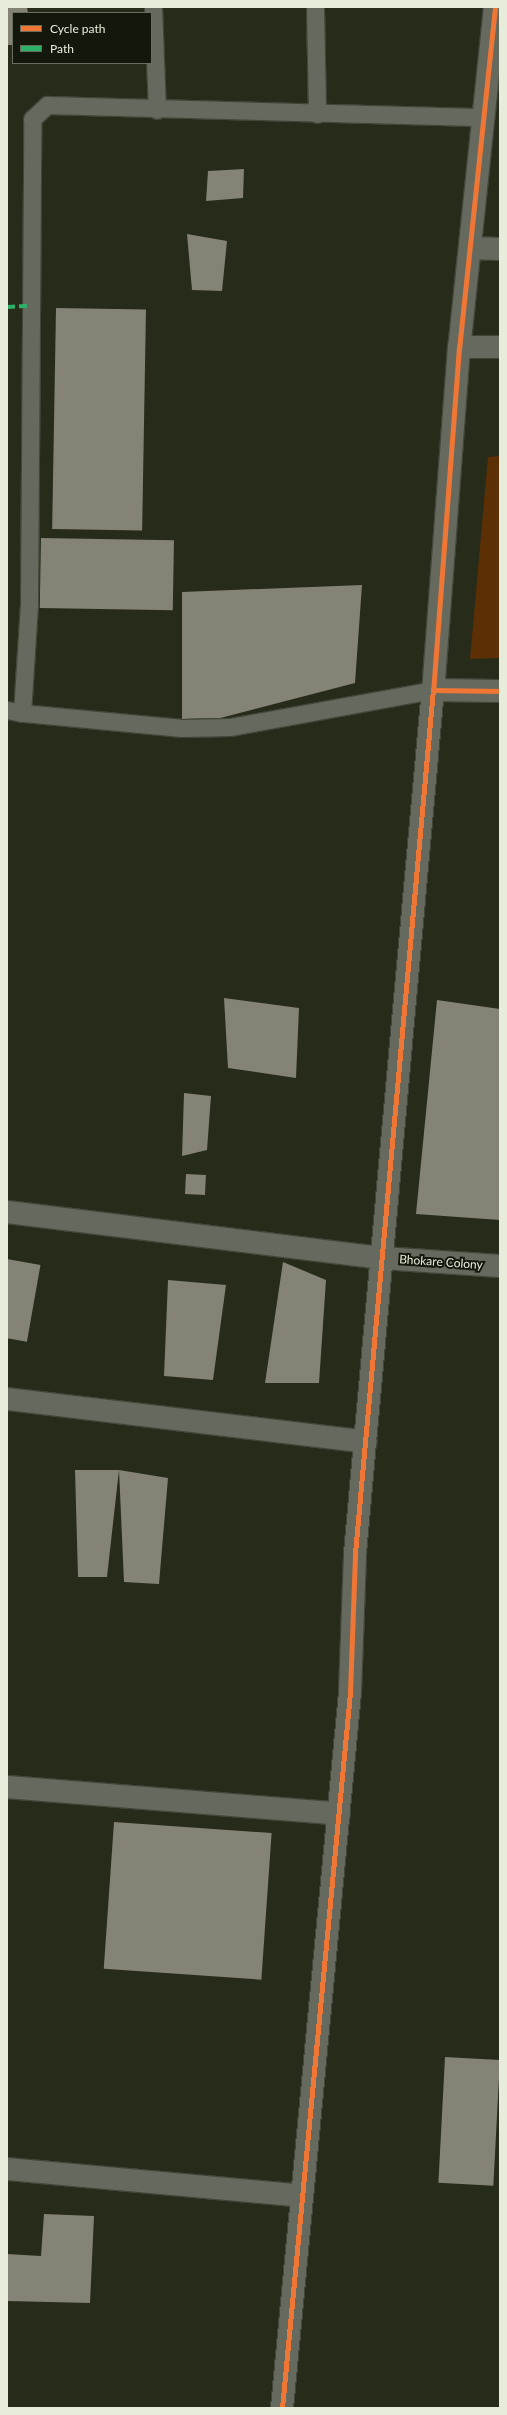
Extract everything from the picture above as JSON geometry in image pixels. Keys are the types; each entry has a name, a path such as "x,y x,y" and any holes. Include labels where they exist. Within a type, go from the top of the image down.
{"street":[{"path":"282,2408 350,1692 355,1553 433,690 459,347 495,7"},
{"path":"470,248 500,249"},
{"path":"459,347 500,347"},
{"path":"433,690 500,691"},
{"name":"Bhokare Colony","path":"7,1212 382,1258 500,1266"},
{"path":"7,1400 365,1442"},
{"path":"7,1787 339,1814"},
{"path":"7,2169 302,2196"}],"lane":[{"path":"153,7 157,110"},
{"path":"315,7 317,114"},
{"path":"433,690 229,727 182,728 14,712 30,606 32,119 47,105 157,110 484,118"}],"shaded area":[{"path":"500,456 500,658 470,659 488,457"}],"building":[{"path":"7,7 27,7 28,12 12,12 12,45 7,45"},
{"path":"244,169 243,198 206,201 208,171"},
{"path":"187,234 227,241 222,291 192,290"},
{"path":"56,308 146,310 142,531 52,529"},
{"path":"41,538 174,540 173,610 40,608"},
{"path":"362,585 355,683 182,728 182,592"},
{"path":"224,998 299,1008 296,1078 228,1068"},
{"path":"437,1000 500,1009 500,1220 416,1214"},
{"path":"184,1093 211,1096 207,1150 182,1156"},
{"path":"186,1174 206,1175 205,1195 185,1194"},
{"path":"7,1259 40,1265 27,1342 7,1338"},
{"path":"283,1262 326,1280 319,1383 265,1383"},
{"path":"168,1280 226,1285 213,1380 164,1376"},
{"path":"75,1470 119,1470 107,1577 78,1577"},
{"path":"119,1470 168,1478 159,1584 124,1582"},
{"path":"114,1822 272,1833 261,1980 104,1969"},
{"path":"445,2057 500,2060 493,2186 438,2183"},
{"path":"44,2214 94,2216 90,2303 7,2301 7,2254 41,2256"}],"marked path":[{"path":"7,307 29,306"}],"cycle path":[{"path":"495,7 459,347 433,690 500,691"},
{"path":"282,2408 350,1692 355,1553 433,690"}]}
